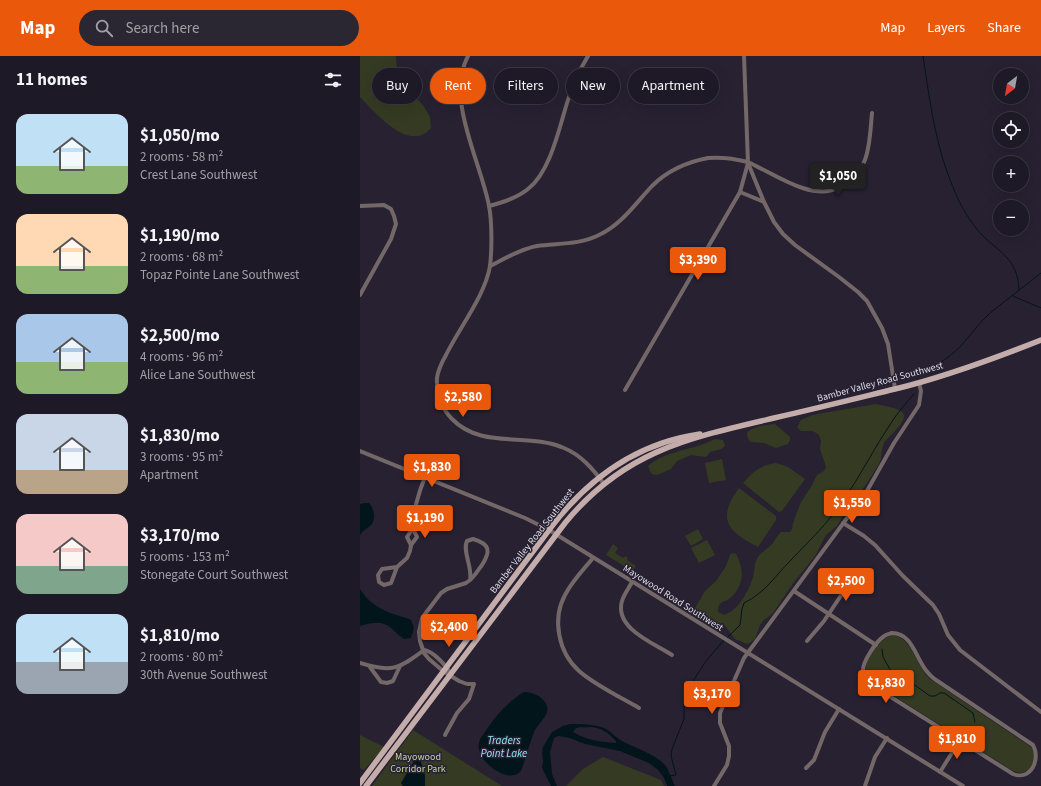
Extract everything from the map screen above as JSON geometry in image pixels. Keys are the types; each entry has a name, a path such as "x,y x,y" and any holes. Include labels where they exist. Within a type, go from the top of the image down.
{"main road":[{"name":"Bamber Valley Road Southwest","path":"366,786 578,508 604,484 638,460 664,448 721,431 919,383 987,361 1041,340"},
{"name":"Bamber Valley Road Southwest","path":"360,783 549,530 571,504 599,477 624,460 649,448 671,440 691,435 721,431"}],"street":[{"path":"468,56 461,84 461,101 464,120 489,206 491,233 490,266 477,300 451,344 437,376 438,394 441,402 452,419 473,434 488,438 548,443 564,448 571,451 587,463 604,484"},
{"path":"489,206 502,203 520,195 530,188 536,180 552,151 567,102 588,56"},
{"path":"625,390 740,192 748,163 744,56"},
{"path":"490,266 526,249 536,246 569,244 598,235 620,222 662,178 684,165 698,160 711,158 748,163 778,178 810,190 825,192 836,189 851,179 868,156 872,113"},
{"path":"748,163 764,202 774,222 783,234 795,245 844,280 867,301 882,328 888,344 895,389"},
{"path":"740,192 764,202"},
{"path":"360,206 384,205 391,210 396,224 391,239 360,295"},
{"path":"714,786 726,765 729,756 729,746 720,723 720,712 747,653 867,491 894,443 919,405 921,391 919,383"},
{"name":"Mayowood Road Southwest","path":"360,450 525,518 549,530 963,786"},
{"path":"411,545 407,537 413,528 417,499 425,477"},
{"path":"843,523 875,545 903,576 933,605 955,646 966,656 1041,712"},
{"path":"398,567 380,571 378,575 379,582 384,585 392,583 398,567 408,556 411,545 417,537 413,528"},
{"path":"445,735 457,713 469,699 474,684 463,683 425,654 420,641 419,632 421,620 443,591 470,580 487,557 488,552 484,544 473,539 467,541 465,547 470,565 470,580"},
{"path":"593,558 569,588 561,604 558,621 561,644 570,661 583,674 639,708"},
{"path":"632,582 622,602 621,613 625,622 632,630 672,655"},
{"path":"807,641 829,614 850,582"},
{"path":"794,591 876,645"},
{"path":"899,633 905,637 929,675 1030,743 1036,750 1038,761 1031,772 1024,775 1017,775 960,740 867,682 864,676 863,667 865,661 882,637 889,634 899,633"},
{"path":"360,663 384,669 400,666 424,650"},
{"path":"370,666 382,682 387,683 392,681 400,666"},
{"path":"806,768 814,760 825,732 839,709"},
{"path":"864,786 875,757 887,738"},
{"path":"940,772 960,740"}],"green space":[{"path":"360,56 396,56 397,68 372,68 372,104 422,104 430,117 431,128 422,135 413,136 403,134 383,120 360,97"},
{"path":"876,404 892,408 903,413 904,418 902,422 884,443 879,464 850,508 844,513 837,526 826,535 815,556 794,582 773,613 760,625 755,639 747,644 735,639 723,623 710,624 703,620 694,610 705,591 716,581 726,566 730,555 732,553 736,554 741,566 742,578 738,589 734,594 728,600 722,602 719,606 718,612 724,615 734,609 746,594 753,577 758,557 772,544 781,532 790,532 792,530 801,502 817,475 824,471 826,467 820,449 821,441 819,435 813,431 801,431 797,427 801,420 812,415"},
{"path":"775,424 790,437 788,444 776,448 764,443 751,442 748,439 747,433 752,429 760,426"},
{"path":"715,439 723,440 725,446 721,449 710,452 706,457 691,455 677,461 671,469 657,475 652,474 650,471 648,466 659,459 672,453"},
{"path":"722,459 726,480 709,483 705,463"},
{"path":"776,463 788,467 805,479 782,511 779,512 743,483 757,470 766,465"},
{"path":"739,488 776,516 776,520 758,547 738,535 728,523 728,508 732,498"},
{"path":"698,529 703,539 691,546 685,536"},
{"path":"707,540 715,555 699,563 691,548"},
{"path":"613,544 618,548 615,553 623,558 625,556 628,558 627,560 636,566 632,571 606,555"},
{"path":"892,635 899,637 909,646 925,674 930,679 1031,747 1034,751 1035,760 1030,767 1022,773 1018,773 1010,769 869,680 866,675 866,671 869,658 884,640"},
{"name":"Mayowood Corridor Park","path":"413,730 502,786 372,786"},
{"path":"360,735 384,747 364,770 360,768"},
{"path":"603,757 661,780 664,786 566,786 583,769"}],"water":[{"path":"369,503 371,505 374,521 360,535 360,504"},
{"path":"360,589 370,601 379,607 388,612 411,620 414,628 411,638 404,639 388,625 380,623 360,626"},
{"name":"Traders Point Lake","path":"524,692 532,693 540,697 546,703 547,712 534,732 521,771 515,775 508,775 494,769 487,763 479,750 479,743 482,736 499,713"},
{"path":"570,724 583,724 604,728 622,741 658,759 668,770 669,776 663,776 649,763 620,751 585,744 570,738 558,736 554,738 550,752 552,774 557,786 551,786 542,768 543,747 552,732","holes":["591,727 602,730 608,733 616,741 616,743 594,740 573,732 576,728"]},
{"path":"415,759 420,759 425,775 425,786 403,786 401,783"}],"waterway":[{"path":"923,56 935,130 951,183 961,205 975,227 1012,264 1018,279 1019,290"},
{"path":"930,372 959,348 990,313 1041,273"},
{"path":"1013,296 1041,308"},
{"path":"727,638 740,625 744,603 752,599 769,584 831,517 850,491 893,420 914,394"},
{"path":"668,776 676,775 671,756 672,749 684,719 684,705 688,689 706,661 724,640"},
{"path":"882,649 883,657 892,673 909,681 930,696 944,693 973,713 975,722"},
{"path":"662,769 671,786"}]}
